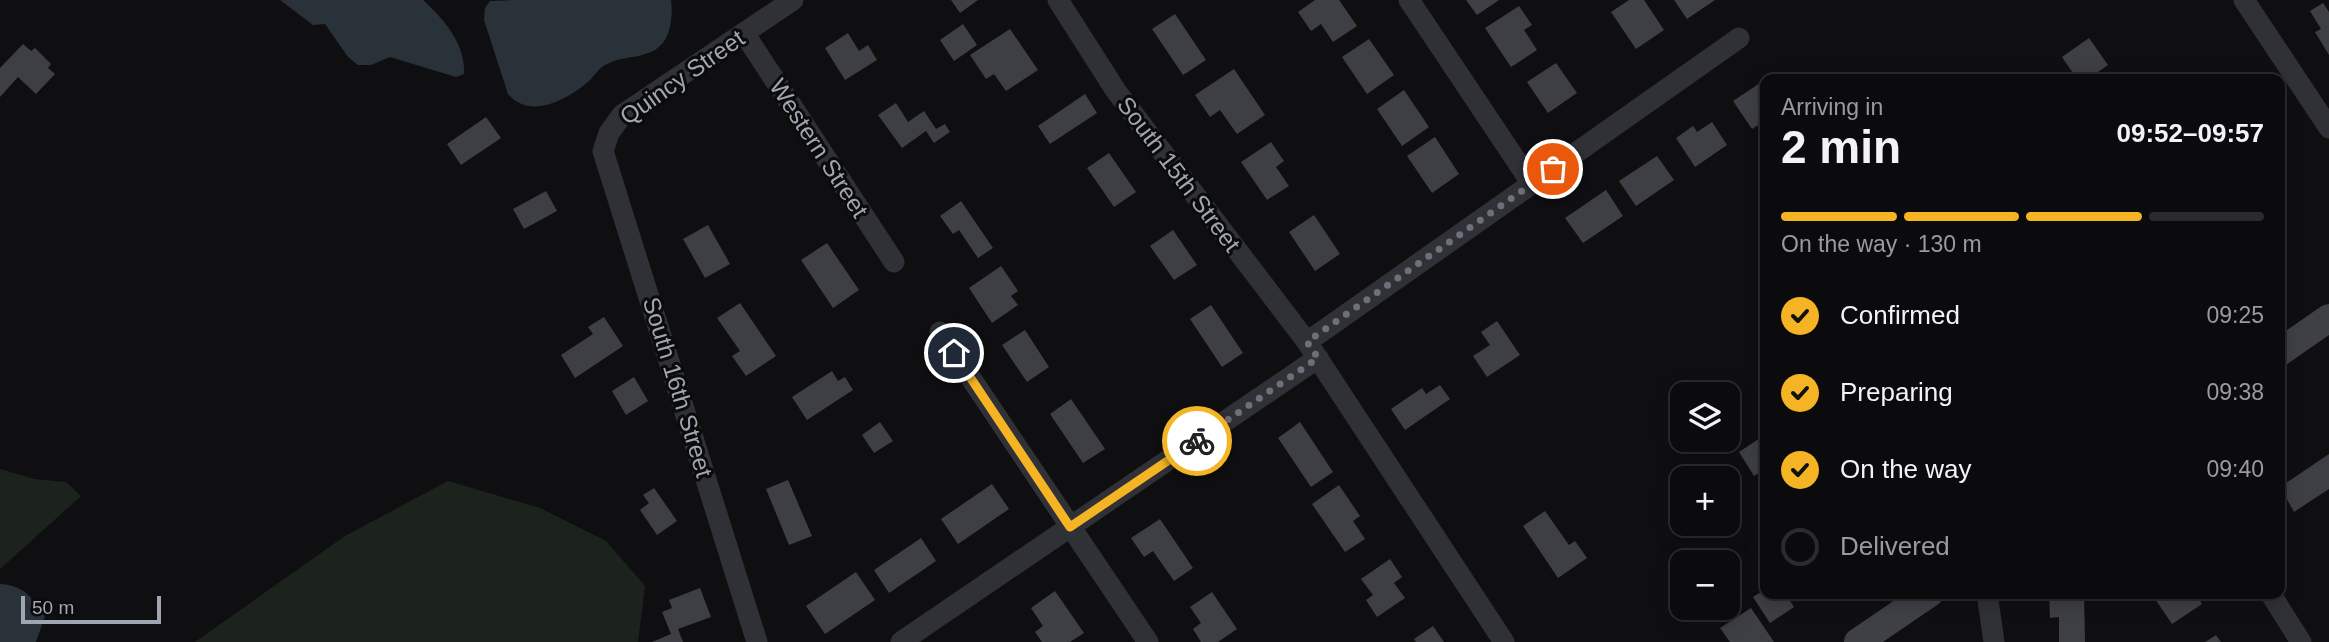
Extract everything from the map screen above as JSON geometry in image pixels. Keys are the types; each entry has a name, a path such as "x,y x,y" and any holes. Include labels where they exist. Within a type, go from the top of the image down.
{"street":[{"name":"Quincy Street","path":"608,133 622,116 793,0"},
{"name":"South 15th Street","path":"1058,0 1116,91 1312,350 1504,642"},
{"path":"1409,0 1532,184"},
{"path":"2244,0 2329,128"},
{"name":"Western Street","path":"744,33 894,262"},
{"path":"901,642 1070,527 1312,350 1532,184 1739,38"},
{"name":"South 16th Street","path":"608,133 603,151 757,642"},
{"path":"2285,349 2329,318"},
{"path":"940,332 1148,642"},
{"path":"1858,642 1921,599"},
{"path":"1988,599 1994,642"},
{"path":"2274,599 2301,642"}],"shaded area":[{"path":"280,0 423,0 452,33 464,63 464,74 456,77 390,57 371,65 358,65 348,57 325,24 313,25"},
{"path":"671,0 669,31 664,42 655,50 606,65 570,95 548,104 527,106 508,94 484,20 485,8 490,1"},
{"path":"0,469 34,479 66,482 81,496 0,569"},
{"path":"448,481 540,508 606,541 645,586 638,642 195,642 345,536"},
{"path":"0,584 21,590 45,616 36,642 0,642"}],"building":[{"path":"951,0 978,0 960,13"},
{"path":"1315,0 1339,0 1357,26 1333,42 1321,24 1311,31 1298,12"},
{"path":"1466,0 1499,0 1477,15"},
{"path":"1629,0 1644,0 1664,30 1636,49 1611,12"},
{"path":"1674,0 1715,0 1687,19"},
{"path":"2323,3 2329,12 2329,55 2315,32 2321,29 2310,11"},
{"path":"1519,6 1532,25 1524,30 1537,50 1511,67 1485,28"},
{"path":"1175,14 1206,60 1183,75 1152,29"},
{"path":"963,24 977,45 954,61 940,40"},
{"path":"1010,29 1038,70 1006,91 994,74 986,79 970,55"},
{"path":"848,33 859,51 868,45 877,60 845,80 825,48"},
{"path":"2089,38 2108,65 2095,74 2074,74 2062,57"},
{"path":"1369,39 1394,75 1367,94 1342,57"},
{"path":"23,44 31,51 35,48 51,64 48,68 55,74 36,94 18,77 0,97 0,68"},
{"path":"1556,63 1577,93 1548,113 1527,82"},
{"path":"1234,69 1265,115 1237,134 1220,110 1210,117 1195,95"},
{"path":"1760,83 1760,124 1752,129 1733,101"},
{"path":"1404,90 1429,127 1402,146 1377,109"},
{"path":"1085,94 1097,113 1050,144 1038,126"},
{"path":"896,103 908,122 924,111 936,129 945,124 950,132 934,143 926,131 902,148 878,115"},
{"path":"486,117 501,138 461,165 447,144"},
{"path":"1712,122 1727,145 1695,167 1676,138 1693,126 1697,132"},
{"path":"1435,137 1459,174 1432,193 1407,156"},
{"path":"1271,142 1284,161 1276,167 1289,186 1267,200 1241,162"},
{"path":"1109,153 1136,192 1114,207 1087,168"},
{"path":"1657,156 1674,180 1636,206 1619,181"},
{"path":"1606,190 1623,216 1583,243 1565,218"},
{"path":"546,191 557,211 524,229 513,209"},
{"path":"961,201 993,248 978,258 959,230 953,234 940,216"},
{"path":"1314,215 1340,254 1315,271 1289,232"},
{"path":"708,225 730,264 705,278 683,239"},
{"path":"1173,230 1197,265 1174,280 1150,246"},
{"path":"827,243 859,290 833,308 801,260"},
{"path":"1001,266 1018,291 1011,296 1018,305 992,323 969,288"},
{"path":"740,303 776,356 746,376 732,356 740,351 717,318"},
{"path":"1211,305 1243,353 1222,367 1190,319"},
{"path":"604,317 623,346 575,378 561,355 593,334 588,327"},
{"path":"1497,321 1520,355 1487,377 1473,356 1490,345 1481,332"},
{"path":"1025,330 1049,367 1027,382 1002,345"},
{"path":"832,371 838,381 845,377 853,390 807,420 792,397"},
{"path":"634,377 648,401 626,415 612,391"},
{"path":"1440,385 1450,399 1405,430 1391,409 1422,388 1426,394"},
{"path":"1071,399 1105,449 1083,463 1050,414"},
{"path":"880,422 893,441 874,453 862,435"},
{"path":"1300,422 1333,472 1311,487 1278,438"},
{"path":"1760,438 1760,472 1754,476 1739,452"},
{"path":"2329,454 2329,489 2294,512 2285,496 2285,484"},
{"path":"788,480 812,536 789,545 766,489"},
{"path":"992,484 1009,509 958,544 941,519"},
{"path":"1339,485 1360,516 1353,521 1365,539 1345,552 1312,504"},
{"path":"654,488 677,521 657,535 640,510 649,503 643,495"},
{"path":"1545,511 1569,545 1575,541 1587,558 1558,578 1523,526"},
{"path":"1160,519 1193,568 1174,581 1153,551 1144,557 1131,538"},
{"path":"921,538 936,561 889,593 874,570"},
{"path":"1390,559 1402,577 1394,583 1405,598 1377,617 1366,600 1373,595 1361,579"},
{"path":"856,572 875,600 825,634 806,606"},
{"path":"700,588 711,617 678,629 683,642 652,642 671,634 662,612 672,608 669,600"},
{"path":"1055,591 1084,633 1070,642 1042,642 1035,632 1043,626 1031,608"},
{"path":"1212,592 1237,629 1218,642 1201,642 1193,629 1201,623 1190,607"},
{"path":"1760,593 1760,599 1789,599 1794,607 1770,623 1753,597"},
{"path":"2049,599 2084,599 2085,642 2059,642 2059,617 2050,618"},
{"path":"2155,599 2199,599 2202,604 2172,624"},
{"path":"1751,608 1774,642 1730,642 1720,628 1732,620 1740,620 1740,615"},
{"path":"1433,626 1444,642 1416,642 1414,639"},
{"path":"2216,635 2221,642 2205,642"}],"way so far":[{"path":"1197,441 1318,358 1307,342 1553,169"}],"route":[{"path":"954,353 1070,527 1197,441"}]}
